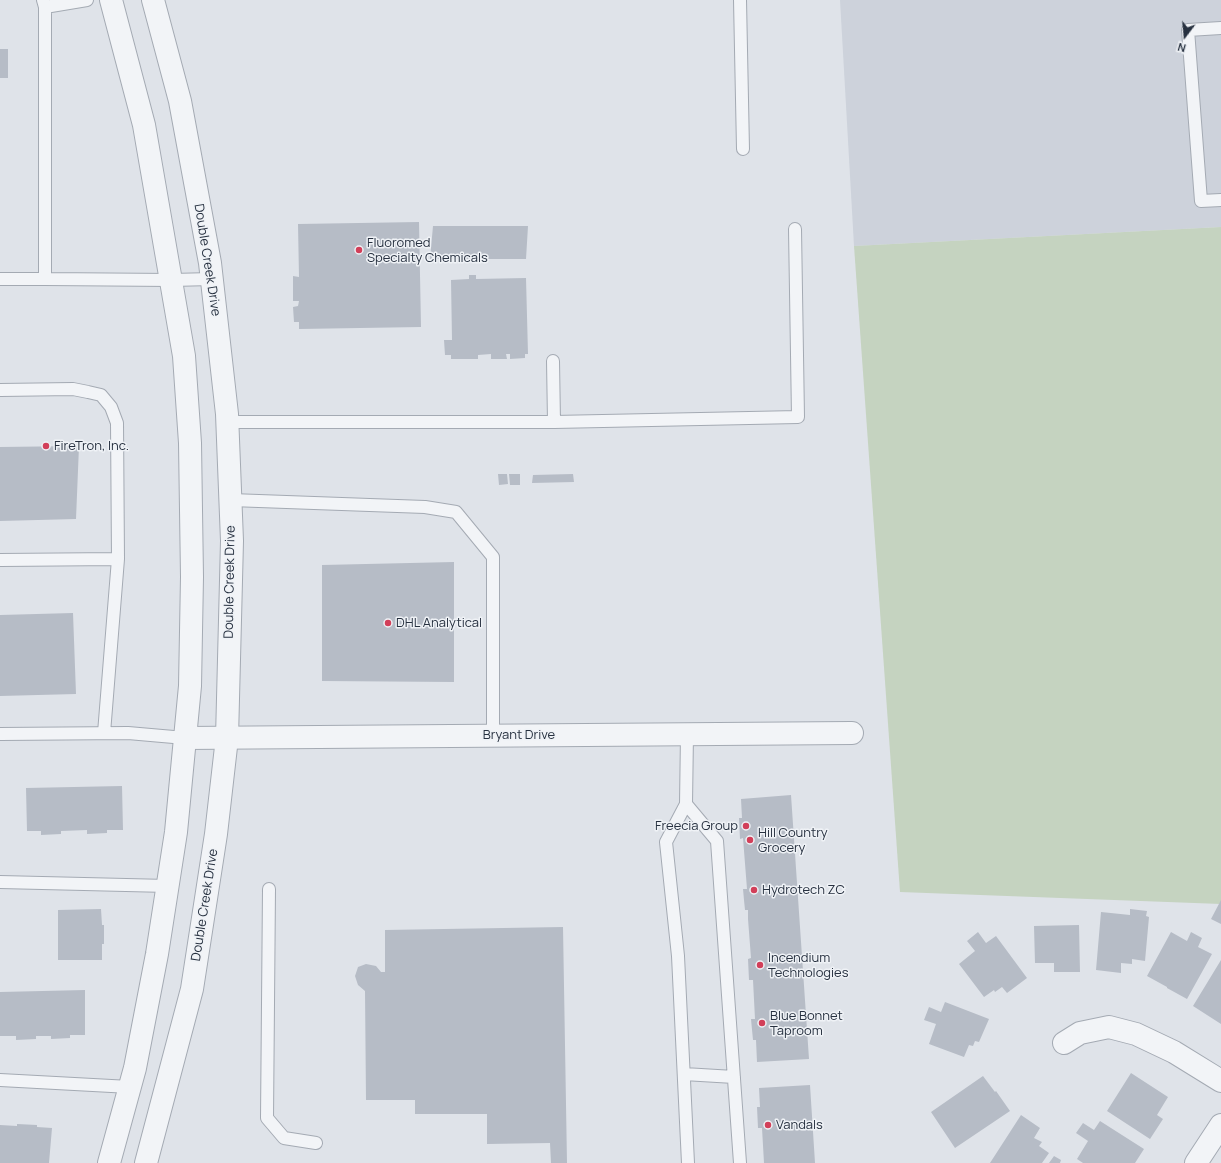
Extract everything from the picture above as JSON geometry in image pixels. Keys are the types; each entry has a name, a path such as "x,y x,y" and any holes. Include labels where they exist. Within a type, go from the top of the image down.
{"street":[{"path":"109,1163 135,1068 156,962 176,832 190,686 192,584 190,443 184,356 144,125 111,0"},
{"name":"Double Creek Drive","path":"146,1163 192,989 216,834 227,738 232,540 227,422 210,263 180,101 153,0"},
{"name":"Bryant Drive","path":"185,738 852,733"},
{"path":"1064,1043 1080,1033 1109,1027 1136,1034 1174,1052 1221,1082"},
{"path":"1196,1163 1221,1125"}],"lane":[{"path":"45,279 44,3 87,0"},
{"path":"740,0 742,149"},
{"path":"1221,28 1188,30 1201,201 1221,200"},
{"path":"227,422 554,422 798,417 795,229"},
{"path":"0,279 212,279"},
{"path":"553,361 554,422"},
{"path":"0,390 73,389 101,395 111,407 117,422 118,559 104,733"},
{"path":"231,500 425,507 456,512 493,557 493,736"},
{"path":"0,560 118,559"},
{"path":"0,734 128,733 185,738"},
{"path":"687,734 686,804 666,842 678,956 688,1163"},
{"path":"686,804 717,841 740,1163"},
{"path":"0,882 168,886"},
{"path":"269,890 268,1118 284,1138 316,1143"},
{"path":"684,1074 734,1077"},
{"path":"0,1080 130,1087"}],"shaded area":[{"path":"840,0 1221,0 1221,227 854,246"}],"green space":[{"path":"1221,227 1221,904 900,892 854,246"}],"building":[{"path":"0,49 8,49 8,78 0,78"},
{"name":"Fluoromed Specialty Chemicals","path":"419,222 421,327 299,329 299,322 294,322 293,307 298,306 299,301 293,301 293,276 299,277 298,224"},
{"path":"433,226 528,226 526,259 430,259"},
{"path":"469,275 476,275 476,279 526,278 528,354 525,354 525,358 510,359 510,354 506,354 507,359 491,359 491,354 478,355 478,359 451,359 451,355 445,355 444,340 452,340 451,280 469,279"},
{"path":"79,446 76,519 0,521 0,447"},
{"path":"498,474 507,474 508,484 499,485"},
{"path":"509,474 520,474 520,485 510,485"},
{"path":"573,474 574,482 532,483 533,475"},
{"name":"DHL Analytical","path":"454,562 454,682 322,681 322,565"},
{"path":"73,613 76,694 0,696 0,615"},
{"path":"122,786 123,830 107,830 107,833 87,834 87,830 61,831 61,834 41,835 41,831 27,831 26,788"},
{"path":"791,795 809,1059 757,1062 756,1040 753,1040 751,1019 755,1019 753,980 749,980 748,959 751,958 748,910 745,910 743,889 747,889 743,838 740,839 739,818 742,818 741,799"},
{"path":"1221,900 1221,924 1211,919"},
{"path":"101,909 102,925 104,925 102,960 58,960 58,910"},
{"path":"1130,909 1147,911 1146,916 1149,917 1145,961 1132,959 1132,964 1121,963 1121,973 1096,970 1101,912 1130,915"},
{"path":"1079,925 1080,972 1054,972 1054,963 1035,963 1034,926"},
{"path":"563,927 567,1163 551,1163 550,1143 487,1144 487,1114 415,1114 415,1100 366,1100 365,991 358,985 355,976 358,967 366,964 376,966 381,972 385,972 385,930"},
{"path":"978,932 986,943 996,936 1027,978 1007,993 1002,987 995,992 994,990 984,997 959,964 975,951 967,941"},
{"path":"1171,932 1187,941 1191,932 1202,938 1198,947 1212,954 1187,999 1147,976"},
{"path":"1221,960 1221,1024 1193,1006"},
{"path":"85,990 85,1035 70,1035 70,1038 51,1039 51,1036 36,1036 36,1039 16,1040 16,1036 0,1036 0,992"},
{"path":"945,1002 989,1019 979,1042 975,1041 973,1046 969,1045 964,1057 929,1044 936,1024 924,1020 929,1007 941,1012"},
{"path":"1131,1073 1168,1097 1157,1115 1163,1119 1150,1139 1107,1111"},
{"path":"983,1076 1010,1111 955,1148 931,1112"},
{"path":"810,1085 815,1163 764,1163 762,1128 758,1128 757,1107 760,1107 759,1088"},
{"path":"1021,1115 1040,1128 1034,1138 1042,1142 1039,1146 1049,1153 1042,1163 990,1163"},
{"path":"1100,1121 1144,1149 1135,1163 1083,1163 1077,1159 1088,1141 1076,1133 1083,1123 1094,1130"},
{"path":"17,1124 37,1125 37,1127 52,1128 49,1163 0,1163 0,1125 17,1126"},
{"path":"1054,1156 1061,1160 1060,1163 1049,1163"}],"place":[{"name":"Fluoromed Specialty Chemicals","path":"359,250"},
{"name":"FireTron, Inc.","path":"46,446"},
{"name":"DHL Analytical","path":"388,623"},
{"name":"Freecia Group","path":"746,826"},
{"name":"Hill Country Grocery","path":"750,840"},
{"name":"Hydrotech ZC","path":"754,890"},
{"name":"Incendium Technologies","path":"760,965"},
{"name":"Blue Bonnet Taproom","path":"762,1023"},
{"name":"Vandals","path":"768,1125"}]}
